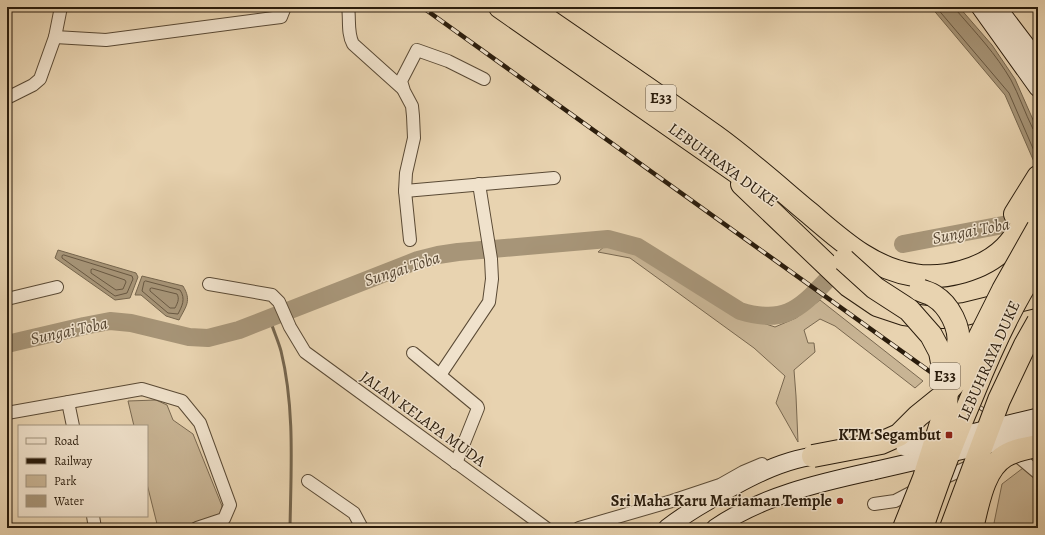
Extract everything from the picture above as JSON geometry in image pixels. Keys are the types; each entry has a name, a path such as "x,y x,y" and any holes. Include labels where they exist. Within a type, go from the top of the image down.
{"highway":[{"name":"LEBUHRAYA DUKE","path":"500,7 766,193 846,253"},
{"name":"LEBUHRAYA DUKE","path":"529,7 717,137 846,253"},
{"name":"E33","path":"734,171 744,187 849,286 877,305 904,314 926,317 942,317 965,314 1038,296"},
{"path":"974,267 990,251 1004,232 1038,177"},
{"name":"E33","path":"846,253 899,272 915,275 939,276 959,272 995,257 1005,248 1038,202"},
{"path":"813,456 881,443 892,439 899,435 918,416 944,395 959,378 1003,290 1038,228"},
{"name":"E33","path":"846,253 875,288 908,310 931,335 940,352 947,389 946,407 924,478 904,528"},
{"path":"846,253 880,278 935,296 945,306 953,318 957,332 958,344 952,361 938,387 918,416"},
{"name":"LEBUHRAYA DUKE","path":"922,528 962,419 996,337 1026,282 1038,264"},
{"name":"LEBUHRAYA DUKE","path":"951,528 999,400 1025,345 1038,322"},
{"path":"972,528 985,479 997,461 1006,455 1038,446"}],"main road":[{"path":"980,7 1038,88"},
{"path":"998,7 1037,58"},
{"path":"686,528 696,519 726,501 784,475 821,465 947,439 1038,418"},
{"path":"715,528 728,519 765,501 794,490 1038,433"},
{"path":"667,528 679,518 733,486 753,476 784,464 813,456 869,452 904,447"},
{"path":"741,525 789,503 821,483"}],"street":[{"path":"7,98 33,85 40,79 55,37 61,7"},
{"path":"55,37 106,40 281,16 285,7"},
{"path":"348,7 350,20 349,37 353,44 402,88 412,106 414,138 406,173 405,191 410,240"},
{"path":"537,7 731,144"},
{"path":"402,88 401,78 417,50 448,61 484,79"},
{"path":"405,191 554,178"},
{"path":"440,375 489,302 492,279 491,259 479,184"},
{"name":"JALAN KELAPA MUDA","path":"209,284 272,295 279,302 290,328 304,352 546,528"},
{"path":"7,299 57,287"},
{"path":"413,353 478,408 456,463"},
{"path":"7,413 142,389 182,401 200,423 230,506 224,519 197,528"},
{"path":"68,402 73,425"},
{"path":"579,528 672,501 720,485 743,472 787,454 846,442 939,416 949,416 975,429 1020,458 1038,473"},
{"path":"874,504 895,501 928,484 981,461 1004,448"},
{"path":"308,481 354,513 362,528"},
{"path":"93,517 95,528"}],"green space":[{"path":"606,245 639,253 733,313 775,327 796,318 820,300 923,381 915,388 835,326 820,319 804,330 808,343 814,343 815,352 794,370 798,442 776,403 785,376 754,348 630,258 598,252"},
{"path":"156,400 167,405 173,420 193,434 222,506 220,514 179,528 158,528 148,488 148,425 134,425 128,401"},
{"path":"1023,468 1038,481 1038,528 993,528 1002,484"}],"water":[{"path":"931,7 959,7 992,45 1015,79 1038,131 1038,171 1005,95"},
{"path":"58,250 136,273 138,277 130,298 115,300 55,258"},
{"path":"142,276 183,286 188,300 179,320 166,316 141,295 135,295"}],"waterway":[{"name":"Sungai Toba","path":"903,244 1034,219"},
{"name":"Sungai Toba","path":"7,344 110,321 131,323 189,337 208,338 239,330 418,260 438,255 608,239 638,247 740,311 755,315 767,316 788,312 807,300 826,281"},
{"path":"270,319 281,351 288,394 291,439 290,528"}],"railway":[{"path":"422,7 1038,449"}],"place":[{"name":"KTM Segambut","path":"949,435"},
{"name":"Sri Maha Karu Mariaman Temple","path":"840,501"}]}
